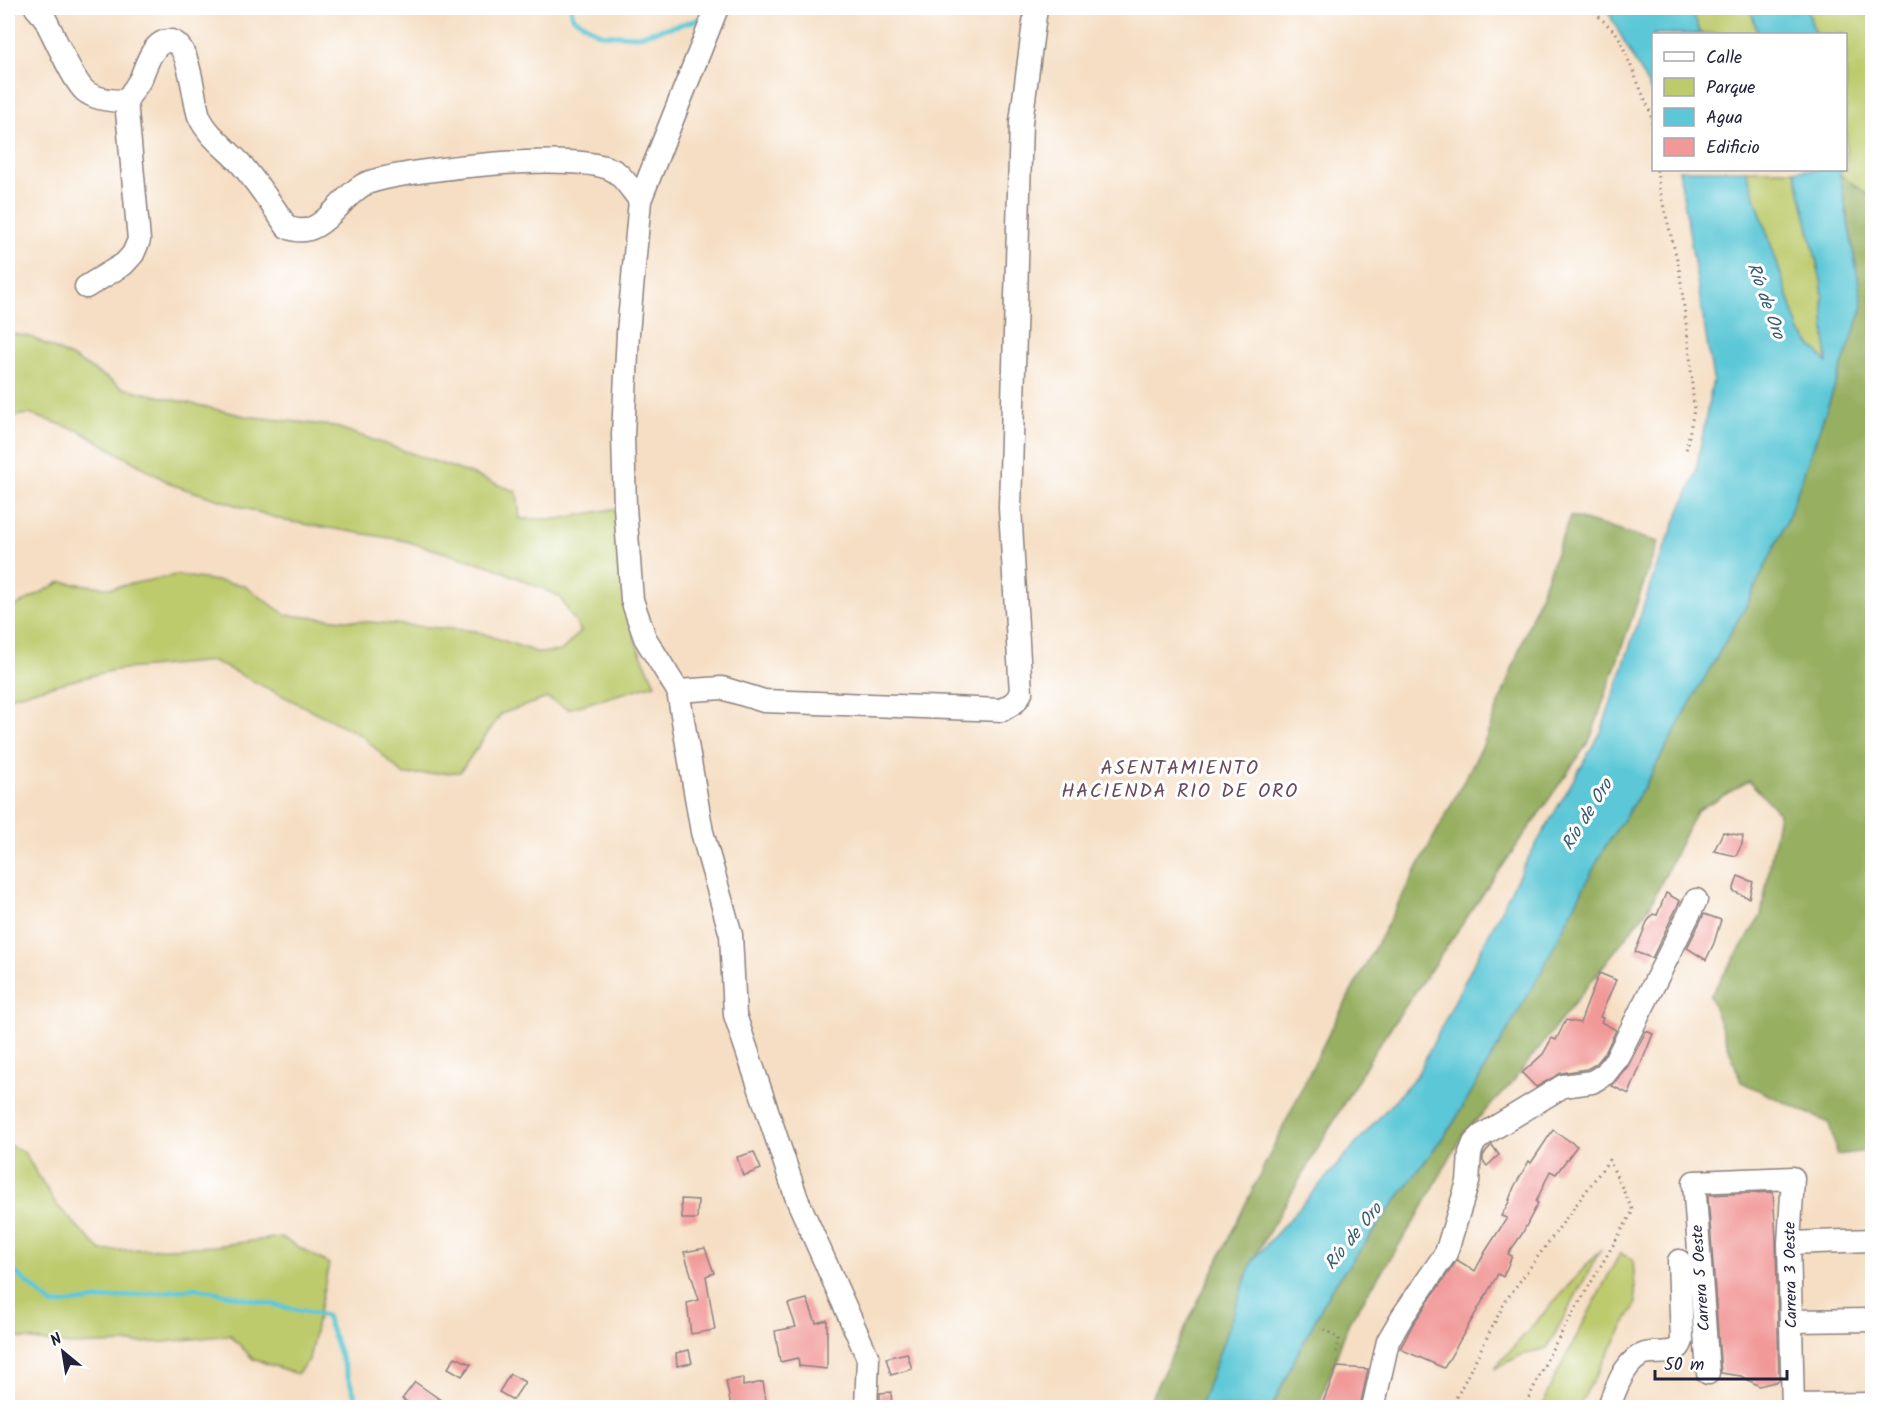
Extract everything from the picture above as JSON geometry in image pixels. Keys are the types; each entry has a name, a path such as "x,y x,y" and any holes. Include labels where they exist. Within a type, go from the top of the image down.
{"street":[{"path":"36,8 44,17 85,92 113,101 126,101"},
{"path":"717,8 640,200 628,333 623,435 632,600 645,638 678,691 702,832 731,935 735,1015 797,1199 868,1358 866,1407"},
{"path":"678,691 723,688 764,701 1002,710 1015,702 1021,693 1010,508 1021,122 1036,8"},
{"path":"86,287 124,264 133,254 139,240 126,101 140,80 153,51 166,42 173,41 179,45 185,57 196,93 198,114 203,123 242,165 287,227 295,231 307,230 319,225 358,189 369,182 409,174 502,162 568,162 604,167 616,172 640,200"},
{"path":"1373,1407 1388,1341 1446,1253 1468,1182 1470,1153 1474,1143 1480,1136 1563,1086 1592,1082 1605,1074 1616,1060 1696,900"},
{"name":"Carrera 5 Oeste","path":"1708,1373 1694,1182 1793,1178"},
{"name":"Carrera 3 Oeste","path":"1793,1178 1789,1243 1793,1406"},
{"path":"1789,1243 1872,1240"},
{"name":"Carrera 5 Oeste","path":"1608,1407 1623,1374 1636,1359 1645,1354 1675,1352 1680,1347 1682,1341 1679,1261"},
{"path":"1791,1321 1872,1320"},
{"path":"1793,1406 1872,1404"}],"path":[{"path":"1590,8 1618,35 1651,114 1652,127"},
{"path":"1657,171 1659,188 1679,267 1688,336 1694,410 1686,451"},
{"path":"1451,1407 1506,1300 1609,1160 1633,1211 1551,1351 1524,1407"},
{"path":"1324,1329 1339,1339 1336,1356"}],"green space":[{"path":"1691,8 1750,8 1758,33 1701,33"},
{"path":"1807,8 1872,8 1872,198 1840,174 1839,171 1847,171 1847,33 1815,33"},
{"path":"1746,171 1795,171 1822,284 1827,363 1800,332"},
{"path":"1840,174 1872,198 1872,1150 1837,1155 1829,1123 1741,1082 1710,996 1761,916 1779,813 1749,781 1696,811 1650,906 1511,1084 1463,1134 1417,1217 1349,1322 1318,1407 1272,1408 1332,1288 1454,1122 1603,850 1643,789 1747,604 1786,523 1863,307"},
{"path":"8,333 31,337 75,359 123,388 245,416 333,426 471,474 517,492 520,519 558,519 624,507 635,641 655,684 568,709 547,698 501,714 460,772 404,775 361,735 213,661 114,670 8,697 8,610 61,582 111,588 176,575 243,585 286,615 476,631 539,653 561,651 581,631 559,596 493,567 402,540 286,521 173,485 80,431 29,414 8,417"},
{"path":"1570,516 1658,542 1590,740 1375,1050 1252,1261 1200,1407 1146,1408 1327,1037 1484,743"},
{"path":"8,1145 23,1151 56,1204 101,1251 216,1246 281,1237 329,1264 309,1360 297,1374 253,1359 230,1335 164,1342 70,1345 19,1338 8,1321"},
{"path":"1601,1249 1547,1348 1521,1355 1494,1369"},
{"path":"1620,1253 1633,1260 1636,1304 1578,1407 1544,1407 1548,1391"}],"water":[{"path":"1606,8 1691,8 1701,33 1652,33 1652,93"},
{"path":"1750,8 1807,8 1815,33 1758,33"},
{"name":"Río de Oro","path":"1679,171 1746,171 1800,332 1827,363 1822,284 1795,171 1839,171 1863,307 1786,523 1747,604 1643,789 1603,850 1539,976 1454,1122 1332,1288 1272,1407 1200,1407 1252,1261 1417,1075 1523,867 1601,732 1658,563 1695,476 1713,379"}],"building":[{"path":"1723,832 1743,836 1736,856 1714,851"},
{"path":"1738,876 1753,882 1749,898 1733,891"},
{"path":"1666,893 1680,901 1652,958 1635,952 1647,922 1653,914 1657,915"},
{"path":"1704,914 1721,920 1706,960 1687,948"},
{"path":"1599,973 1616,980 1600,1017 1603,1018 1601,1022 1616,1030 1605,1053 1596,1064 1587,1069 1561,1073 1536,1087 1522,1073 1543,1054 1552,1038 1556,1040 1566,1020 1580,1023"},
{"path":"1646,1031 1653,1034 1629,1094 1612,1086 1628,1066"},
{"path":"1553,1130 1577,1146 1556,1174 1550,1171 1536,1202 1538,1203 1522,1234 1508,1254 1512,1256 1503,1277 1498,1274 1444,1368 1400,1349 1413,1324 1457,1260 1475,1271 1507,1218 1501,1216 1514,1187 1529,1161 1531,1163"},
{"path":"1492,1145 1499,1155 1487,1166 1483,1161 1483,1156"},
{"path":"754,1152 761,1169 743,1176 737,1157"},
{"path":"1773,1192 1779,1381 1759,1386 1741,1376 1721,1373 1708,1195"},
{"path":"681,1199 698,1200 697,1219 682,1219"},
{"path":"705,1248 714,1273 706,1276 715,1330 691,1334 687,1303 699,1300 684,1252"},
{"path":"807,1299 816,1323 827,1320 827,1369 799,1366 798,1358 780,1362 775,1331 796,1327 788,1304"},
{"path":"689,1350 692,1363 677,1366 676,1353"},
{"path":"907,1353 912,1369 891,1375 886,1358"},
{"path":"455,1357 471,1364 462,1376 448,1368"},
{"path":"1337,1367 1368,1369 1360,1407 1321,1407"},
{"path":"510,1374 525,1382 513,1400 499,1392"},
{"path":"743,1378 743,1386 763,1382 767,1407 731,1407 726,1381"},
{"path":"415,1382 451,1407 415,1407 402,1399"},
{"path":"891,1392 892,1407 880,1407 880,1393"}],"waterway":[{"path":"571,8 573,17 600,34 637,36 701,19 706,14"},
{"path":"8,1266 53,1305 197,1288 326,1316 355,1396 364,1408"}],"district":[{"name":"ASENTAMIENTO HACIENDA RIO DE ORO","path":"1180,780"}]}
